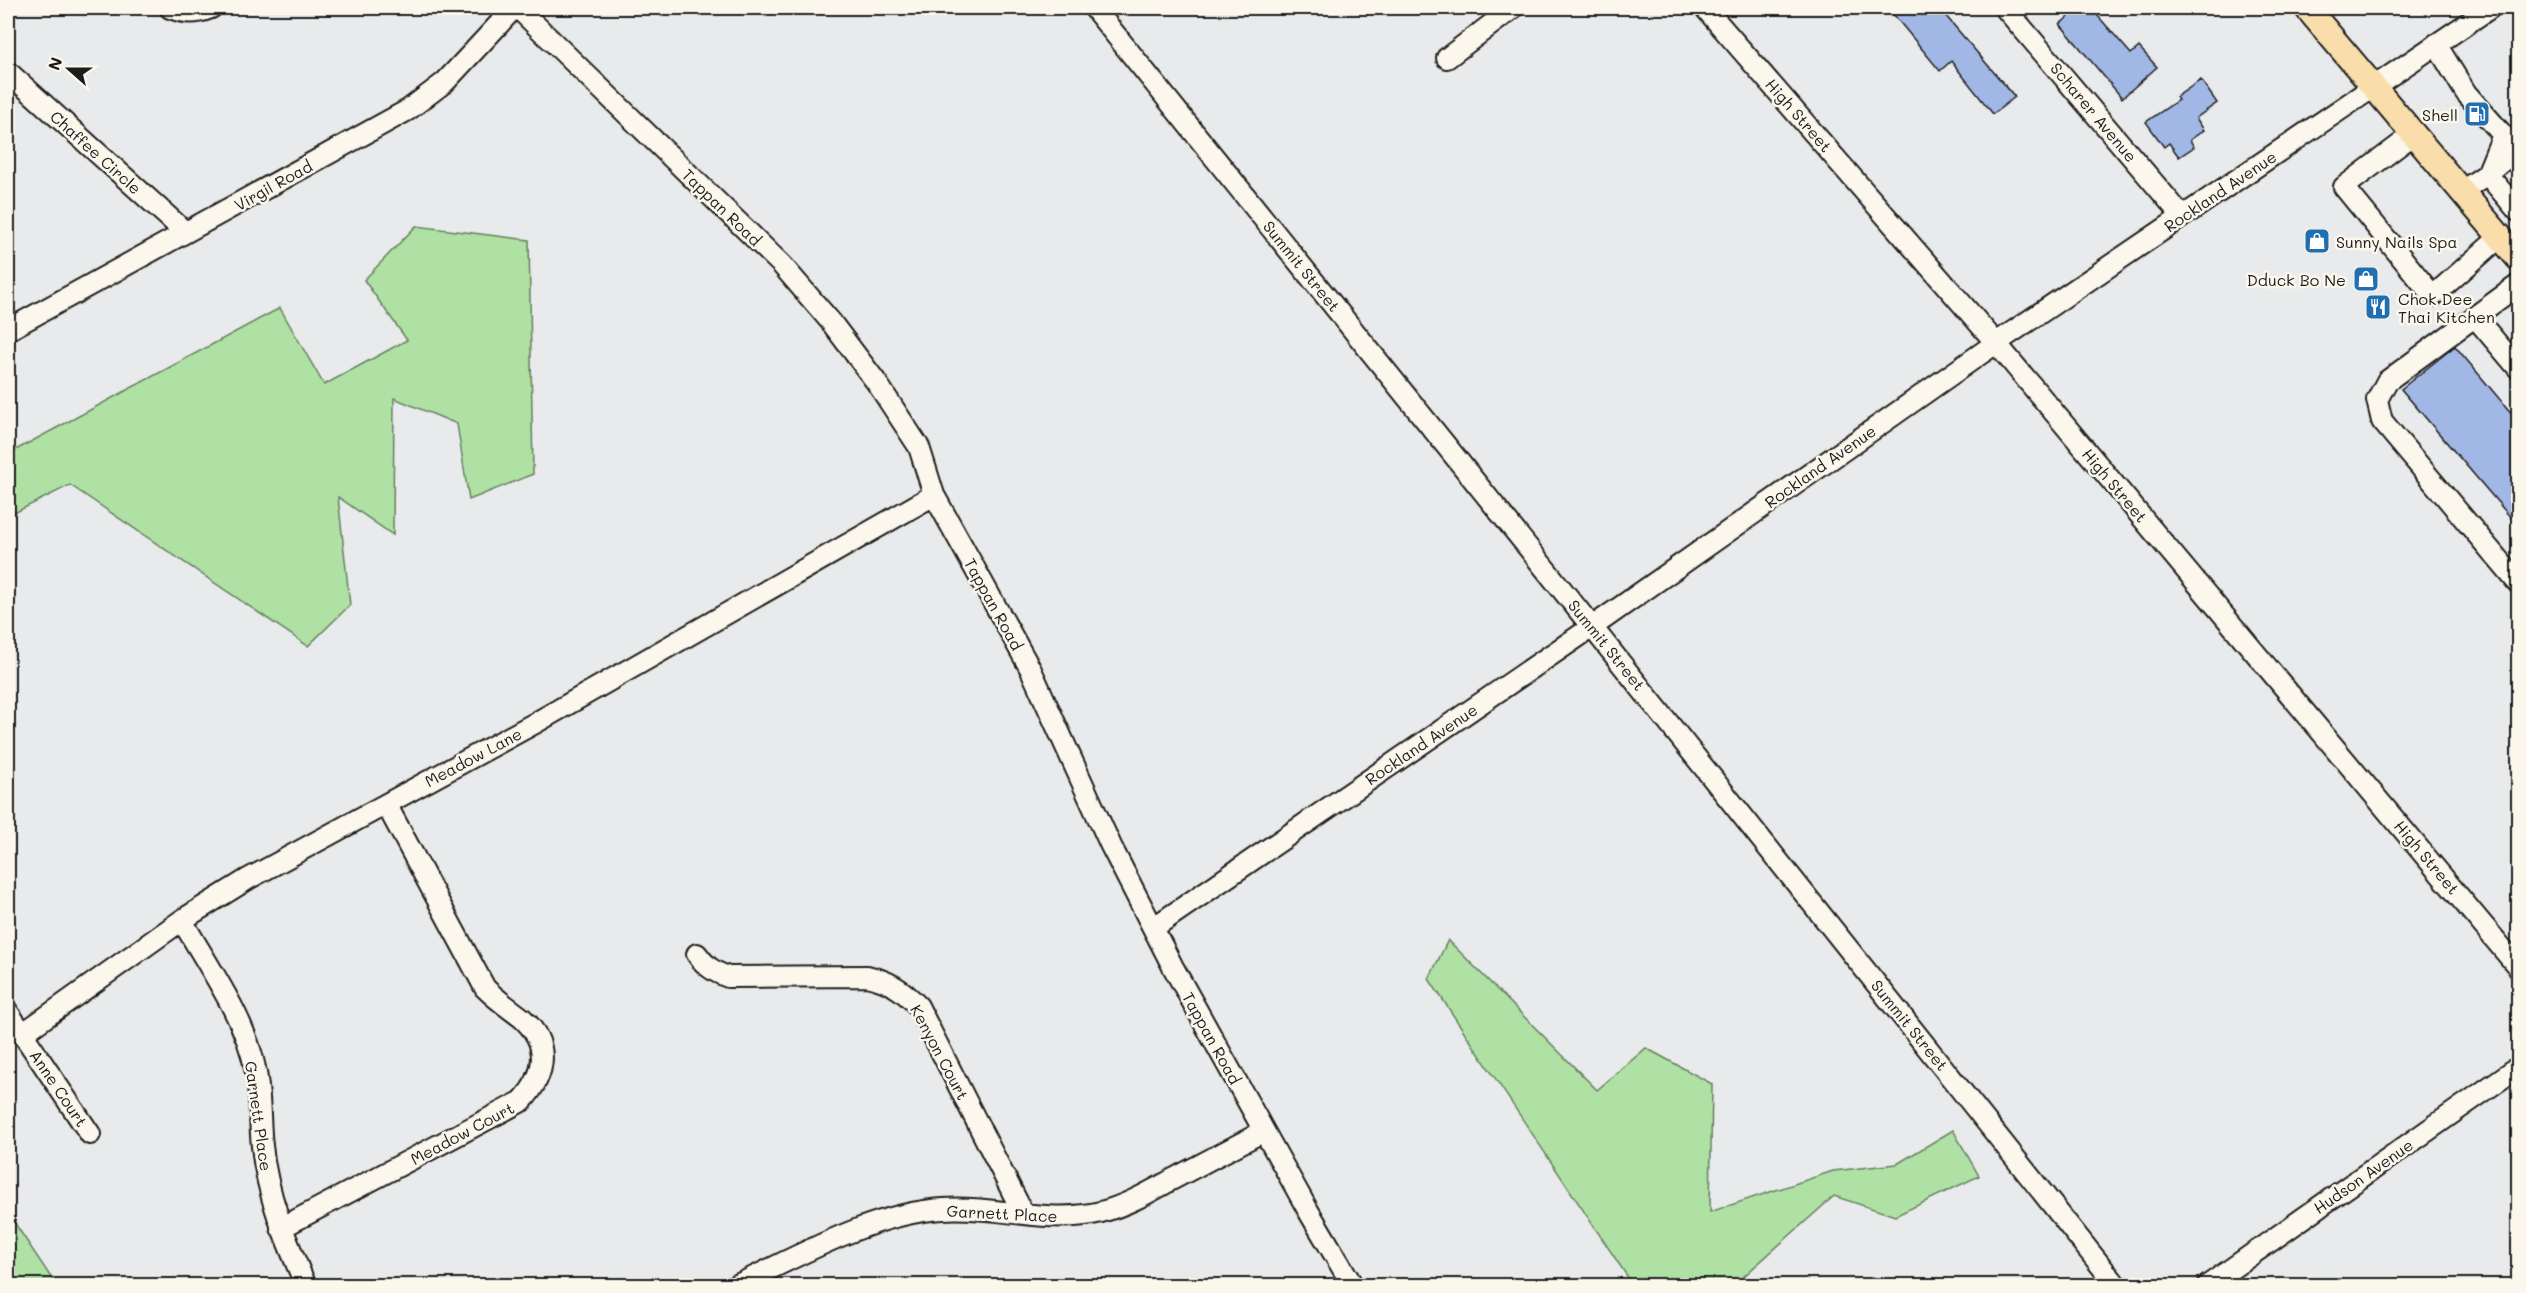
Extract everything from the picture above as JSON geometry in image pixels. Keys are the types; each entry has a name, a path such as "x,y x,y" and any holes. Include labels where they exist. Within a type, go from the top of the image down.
{"main road":[{"path":"2307,8 2518,258"}],"street":[{"path":"170,8 183,13 198,14 211,8"},
{"name":"Virgil Road","path":"8,330 418,104 445,82 516,8"},
{"name":"Tappan Road","path":"516,8 782,265 831,322 878,383 919,447 934,495 1031,670 1111,846 1153,928 1264,1131 1353,1286"},
{"name":"Summit Street","path":"1094,8 1592,627 2117,1286"},
{"path":"1447,58 1513,8"},
{"name":"High Street","path":"1705,8 1996,343 2518,967"},
{"name":"Scharer Avenue","path":"2005,8 2182,216"},
{"name":"Rockland Avenue","path":"1153,928 1592,627 1996,343 2490,8"},
{"path":"2436,44 2466,93 2503,135 2487,174"},
{"name":"Chaffee Circle","path":"8,72 186,232"},
{"path":"2414,134 2344,187 2433,296 2500,237"},
{"path":"2462,190 2487,174 2518,149"},
{"path":"2487,174 2518,211"},
{"path":"2518,285 2387,381 2377,400 2382,421 2518,583"},
{"path":"2475,317 2518,368"},
{"name":"Meadow Lane","path":"22,1034 182,920 248,879 537,722 934,495"},
{"name":"Meadow Court","path":"281,1228 522,1101 533,1089 540,1076 541,1051 532,1029 521,1018 499,1003 485,988 386,804"},
{"name":"Garnett Place","path":"182,920 243,1028 255,1067 262,1146 270,1191 281,1228 306,1286"},
{"name":"Kenyon Court","path":"697,954 702,962 714,972 728,977 867,976 888,981 904,991 918,1006 1023,1213"},
{"name":"Anne Court","path":"8,1012 90,1134"},
{"name":"Hudson Avenue","path":"2207,1286 2518,1067"},
{"name":"Garnett Place","path":"735,1286 864,1227 900,1215 941,1209 981,1208 1069,1216 1100,1212 1129,1202 1264,1131"}],"green space":[{"path":"416,226 529,240 533,474 469,500 457,424 394,398 393,535 338,497 350,605 308,646 70,485 8,516 8,454 280,308 324,385 407,340 364,280"},
{"path":"1448,940 1597,1090 1646,1048 1712,1084 1710,1212 1833,1171 1897,1164 1953,1130 1979,1176 1895,1216 1834,1196 1734,1285 1633,1285 1429,979"},
{"path":"8,1213 56,1285 8,1285"}],"building":[{"path":"1888,8 1939,8 2015,97 1993,114 1951,61 1940,71"},
{"path":"2079,8 2091,8 2131,54 2139,47 2157,67 2122,98 2060,24"},
{"path":"2201,80 2217,103 2196,118 2204,130 2190,140 2194,147 2179,157 2169,143 2164,147 2146,122 2178,100 2176,97"},
{"path":"2455,346 2518,421 2518,526 2401,389"}],"place":[{"name":"Shell","path":"2477,114"},
{"name":"Sunny Nails Spa","path":"2317,241"},
{"name":"Dduck Bo Ne","path":"2366,279"},
{"name":"Chok Dee Thai Kitchen","path":"2378,307"}]}
